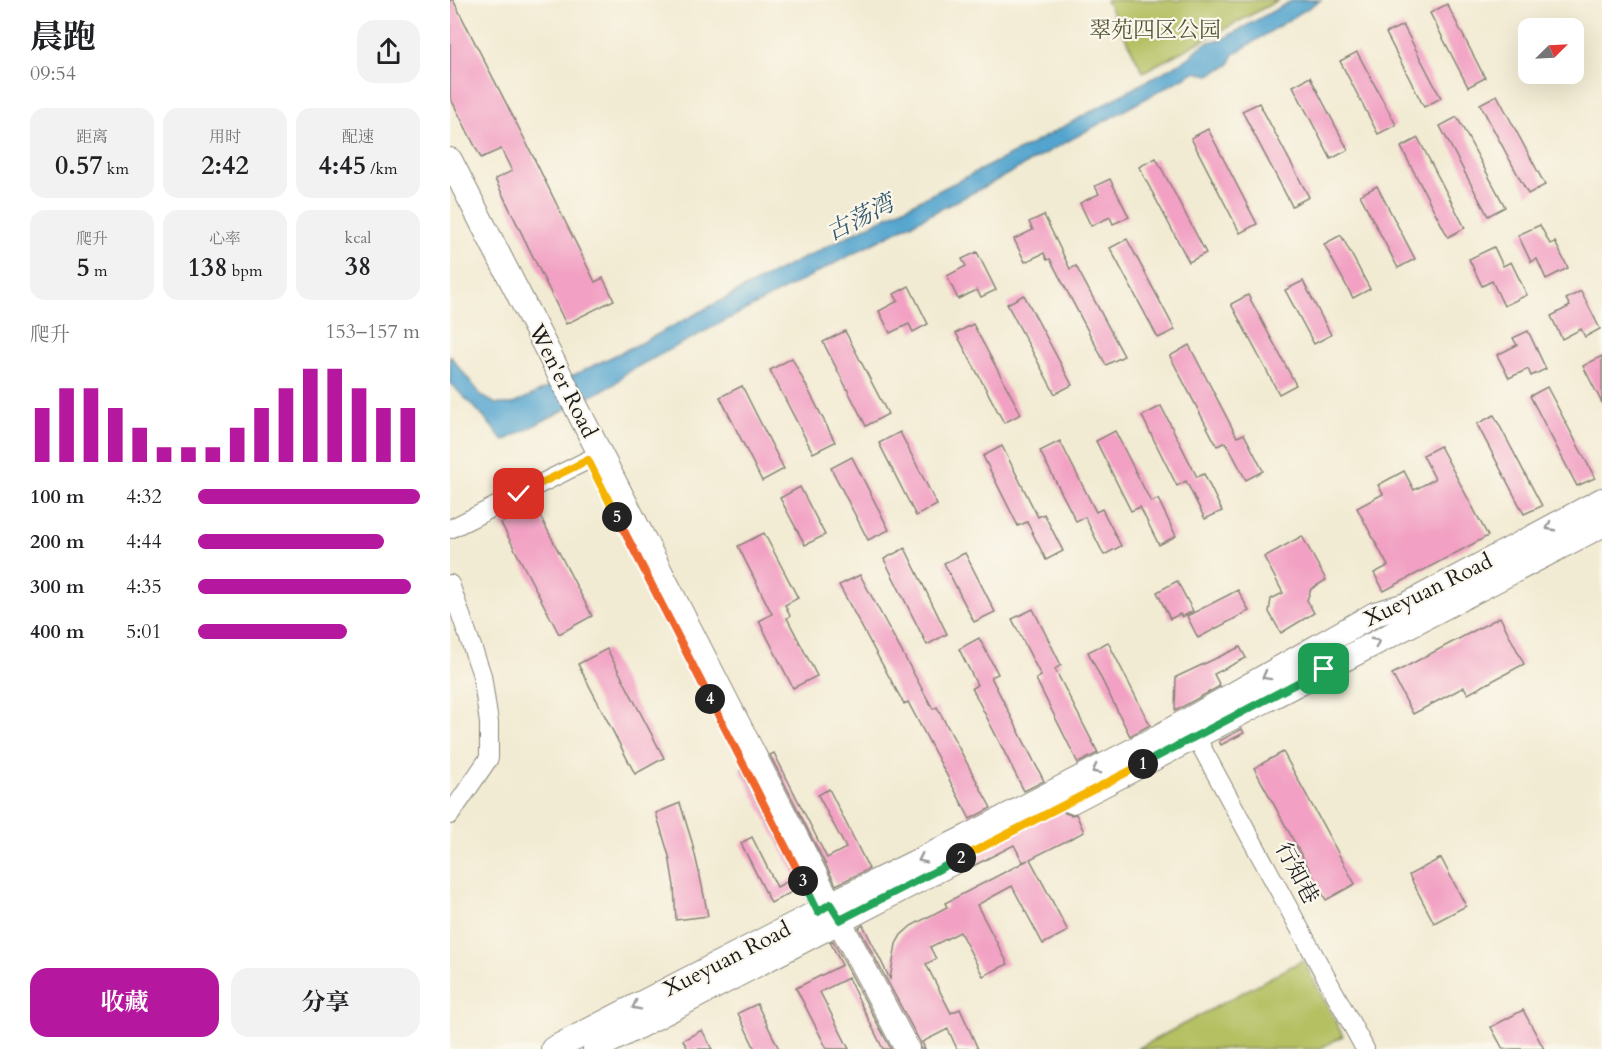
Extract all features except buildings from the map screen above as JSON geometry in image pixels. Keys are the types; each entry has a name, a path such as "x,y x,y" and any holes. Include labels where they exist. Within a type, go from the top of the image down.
{"main road":[{"name":"Wen'er Road","path":"450,160 553,377"},
{"name":"Wen'er Road","path":"450,196 572,413 829,916 890,1049"},
{"name":"Wen'er Road","path":"572,413 588,460 829,916 908,1049"},
{"name":"Xueyuan Road","path":"1192,728 1375,614 1406,605 1602,500"},
{"name":"Xueyuan Road","path":"595,1049 969,836 1153,740 1192,728 1602,525"},
{"name":"Xueyuan Road","path":"553,1049 829,916"}],"street":[{"path":"450,529 588,460"},
{"path":"450,584 482,675 489,723 489,758 450,815"},
{"name":"行知巷","path":"1192,728 1365,1049"}],"green space":[{"name":"翠苑四区公园","path":"1106,0 1279,0 1143,72"},
{"path":"1303,960 1343,1036 1319,1049 1137,1049"}],"water":[{"path":"1293,0 1321,0 1234,54 1229,65 1209,75 1194,72 988,185 627,372 613,385 504,441 450,383 450,356 482,396 496,404 513,404 647,340 754,283 1028,146 1189,58 1203,45 1221,40"}],"route":[{"path":"519,494 588,460 818,912 830,904 840,920 1324,669"}],"water label":[{"name":"古荡湾","path":"860,218"}]}
